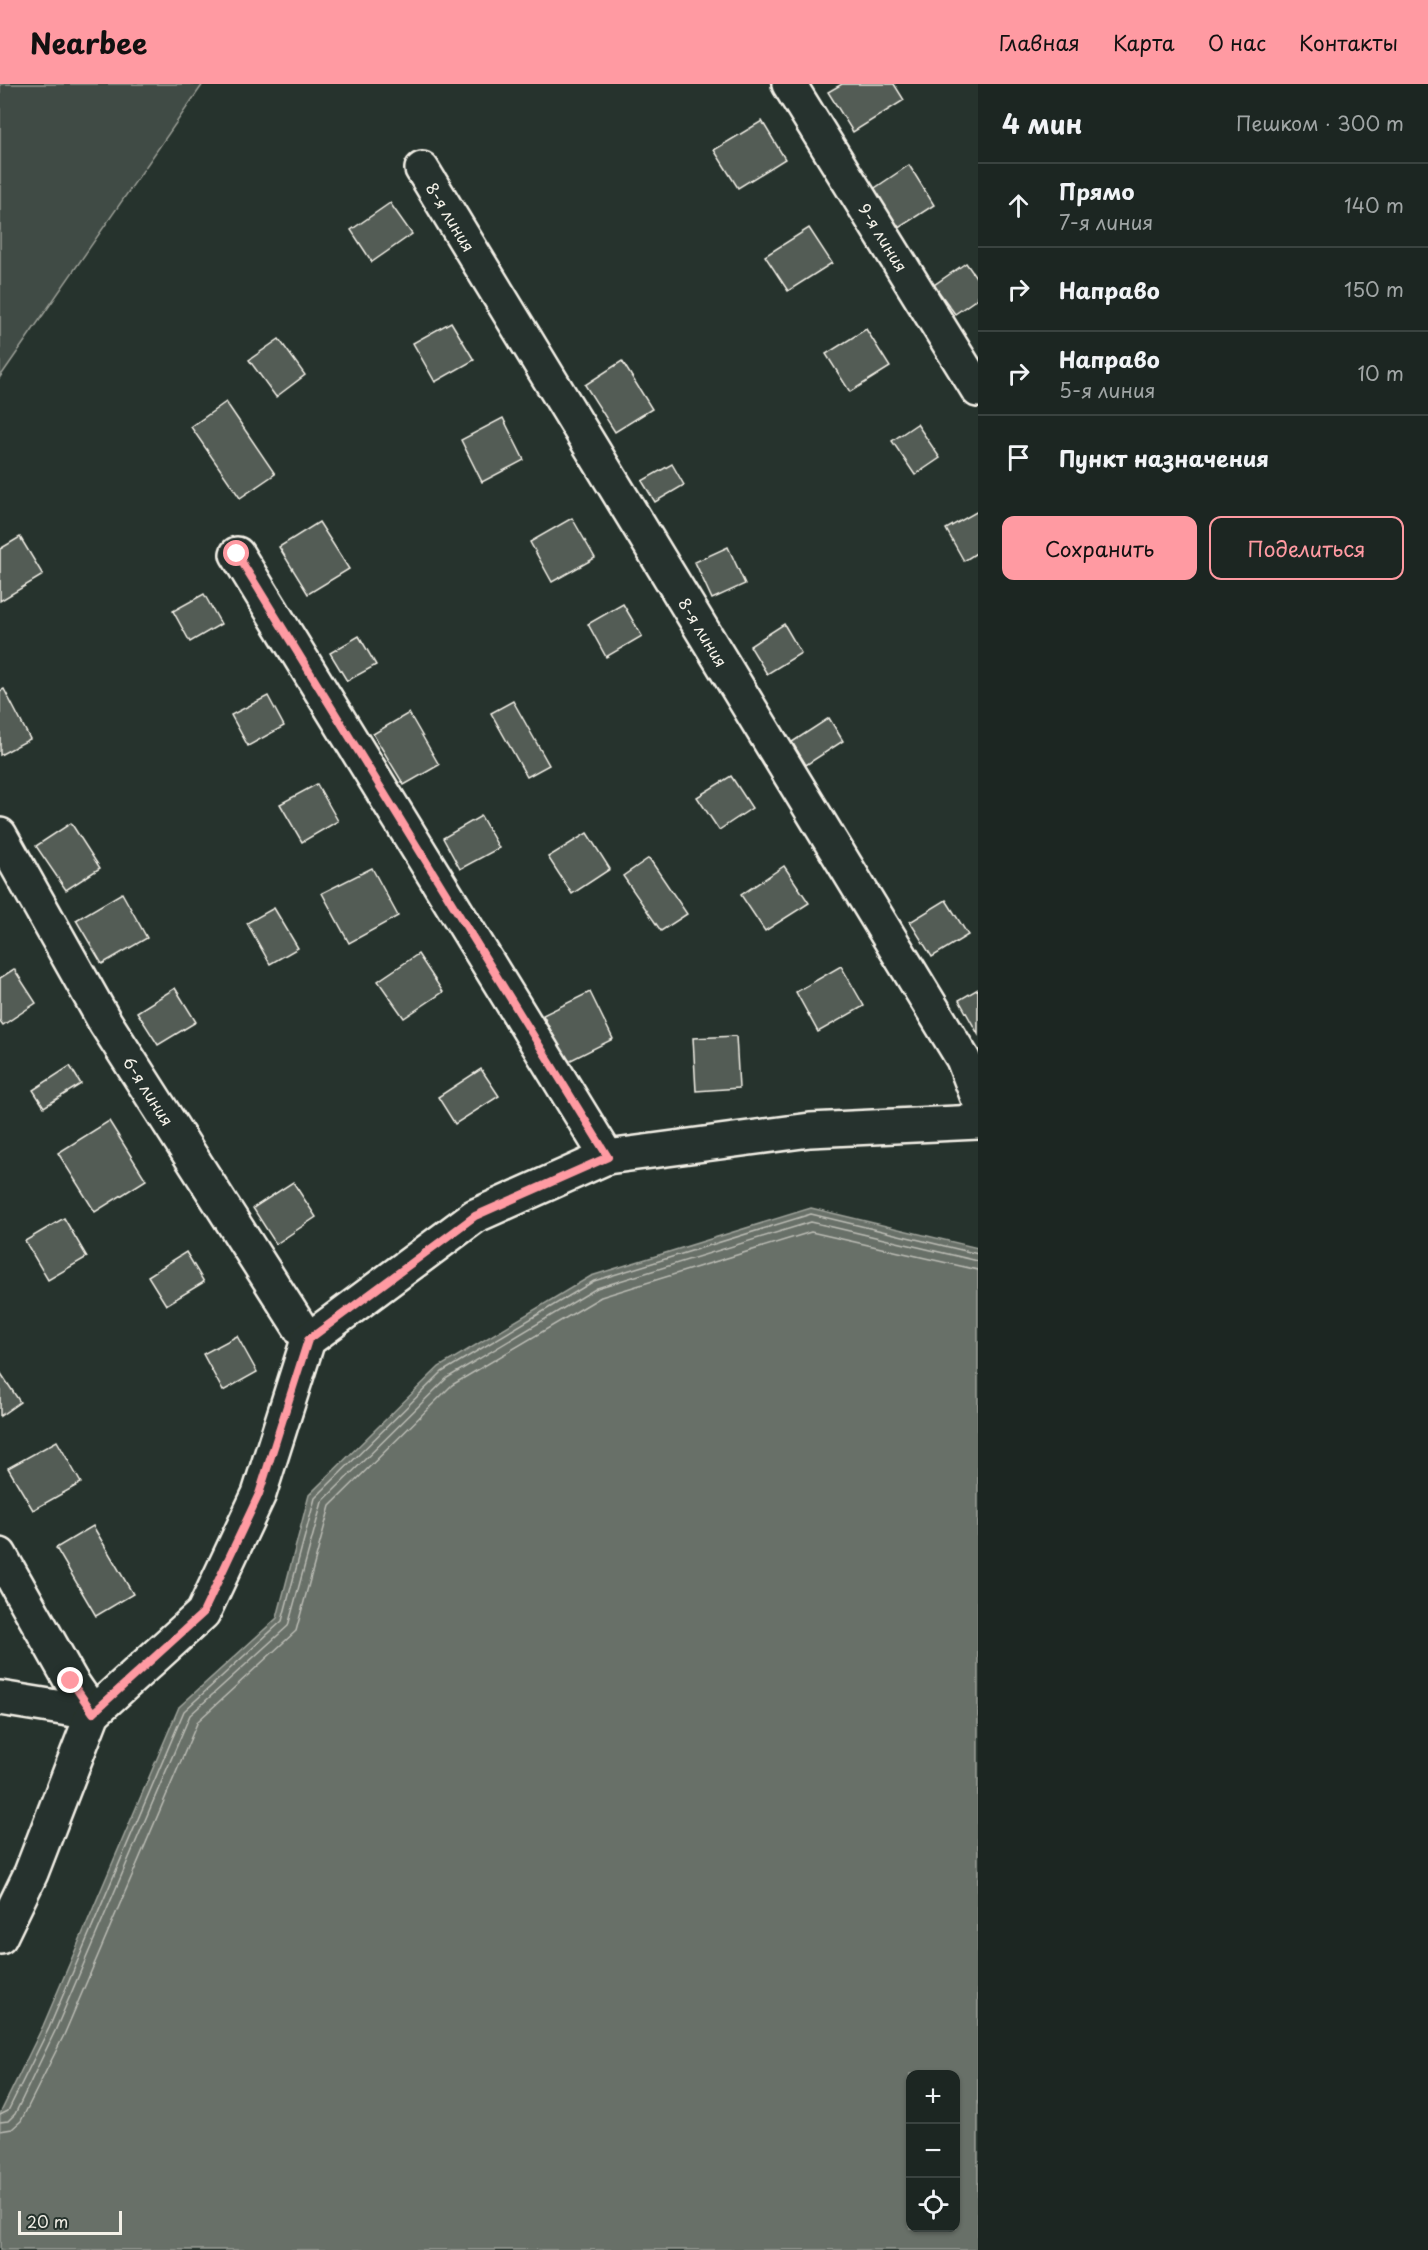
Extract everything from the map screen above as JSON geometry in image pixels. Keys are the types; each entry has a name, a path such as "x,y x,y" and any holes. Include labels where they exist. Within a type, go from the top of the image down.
{"street":[{"name":"9-я линия","path":"789,84 978,390"},
{"name":"8-я линия","path":"423,170 963,1059 978,1098"},
{"path":"237,554 608,1157"},
{"name":"6-я линия","path":"0,835 105,1022 308,1340"},
{"path":"0,1937 31,1873 93,1713 203,1613 259,1494 308,1340 475,1216 608,1157 810,1130 978,1122"},
{"path":"0,1555 71,1681 93,1713"},
{"path":"0,1698 93,1713"}],"shaded area":[{"path":"0,84 203,84 0,377"}],"water":[{"path":"811,1208 978,1248 978,2250 0,2250 0,2114 43,2026 179,1707 277,1618 309,1495 439,1367 591,1276"}],"building":[{"path":"842,84 894,84 904,100 853,132 828,92"},
{"path":"762,121 785,159 738,188 714,150"},
{"path":"909,165 934,205 897,229 872,190"},
{"path":"390,203 412,234 372,262 351,230"},
{"path":"809,228 832,263 788,291 765,256"},
{"path":"966,263 978,280 978,298 955,314 934,285"},
{"path":"451,322 474,360 435,382 413,343"},
{"path":"866,329 890,367 850,392 826,354"},
{"path":"279,339 305,375 276,397 249,360"},
{"path":"622,361 652,409 615,432 585,385"},
{"path":"226,402 275,474 240,498 191,427"},
{"path":"503,418 524,460 482,482 461,440"},
{"path":"917,424 940,458 915,475 892,441"},
{"path":"672,464 684,485 655,502 642,481"},
{"path":"978,511 978,552 964,561 946,529"},
{"path":"572,518 595,558 552,582 530,542"},
{"path":"319,522 349,569 308,594 279,547"},
{"path":"20,537 43,575 0,601 0,549"},
{"path":"728,547 745,584 712,599 695,562"},
{"path":"204,594 221,624 190,642 173,611"},
{"path":"623,604 642,636 606,657 588,624"},
{"path":"784,624 801,653 767,674 750,646"},
{"path":"359,636 376,665 347,681 330,653"},
{"path":"4,689 30,739 0,755 0,691"},
{"path":"268,696 284,726 248,746 231,715"},
{"path":"513,701 549,765 527,777 491,713"},
{"path":"409,713 439,765 404,785 373,734"},
{"path":"829,718 843,741 806,765 792,742"},
{"path":"731,776 752,808 719,830 697,797"},
{"path":"317,784 338,821 302,842 280,804"},
{"path":"481,816 499,848 460,869 443,838"},
{"path":"71,823 100,868 66,890 36,846"},
{"path":"587,833 610,869 572,894 548,857"},
{"path":"649,858 687,914 661,931 623,876"},
{"path":"784,866 809,903 765,931 741,895"},
{"path":"372,868 398,916 349,943 322,893"},
{"path":"122,893 147,938 102,964 76,920"},
{"path":"946,900 968,935 932,957 910,922"},
{"path":"274,908 298,948 270,964 247,923"},
{"path":"418,954 443,992 404,1018 378,981"},
{"path":"841,966 864,1006 818,1032 796,992"},
{"path":"14,969 36,1003 3,1025 0,1021 0,978"},
{"path":"175,988 196,1022 158,1045 137,1012"},
{"path":"978,989 978,1034 959,1000"},
{"path":"590,992 613,1039 567,1062 543,1015"},
{"path":"736,1036 739,1088 696,1091 693,1038"},
{"path":"70,1066 81,1084 44,1107 33,1090"},
{"path":"481,1069 499,1096 455,1124 438,1097"},
{"path":"109,1121 146,1180 95,1212 58,1153"},
{"path":"293,1182 316,1217 276,1244 253,1208"},
{"path":"64,1218 87,1257 48,1280 25,1241"},
{"path":"186,1252 204,1282 166,1305 148,1276"},
{"path":"237,1336 257,1372 223,1391 203,1354"},
{"path":"0,1372 20,1402 0,1416"},
{"path":"57,1441 81,1483 33,1510 8,1468"},
{"path":"93,1526 133,1594 96,1616 56,1548"}],"route":[{"path":"71,1681 93,1713 203,1613 259,1494 308,1340 475,1216 608,1157 237,554"}]}
